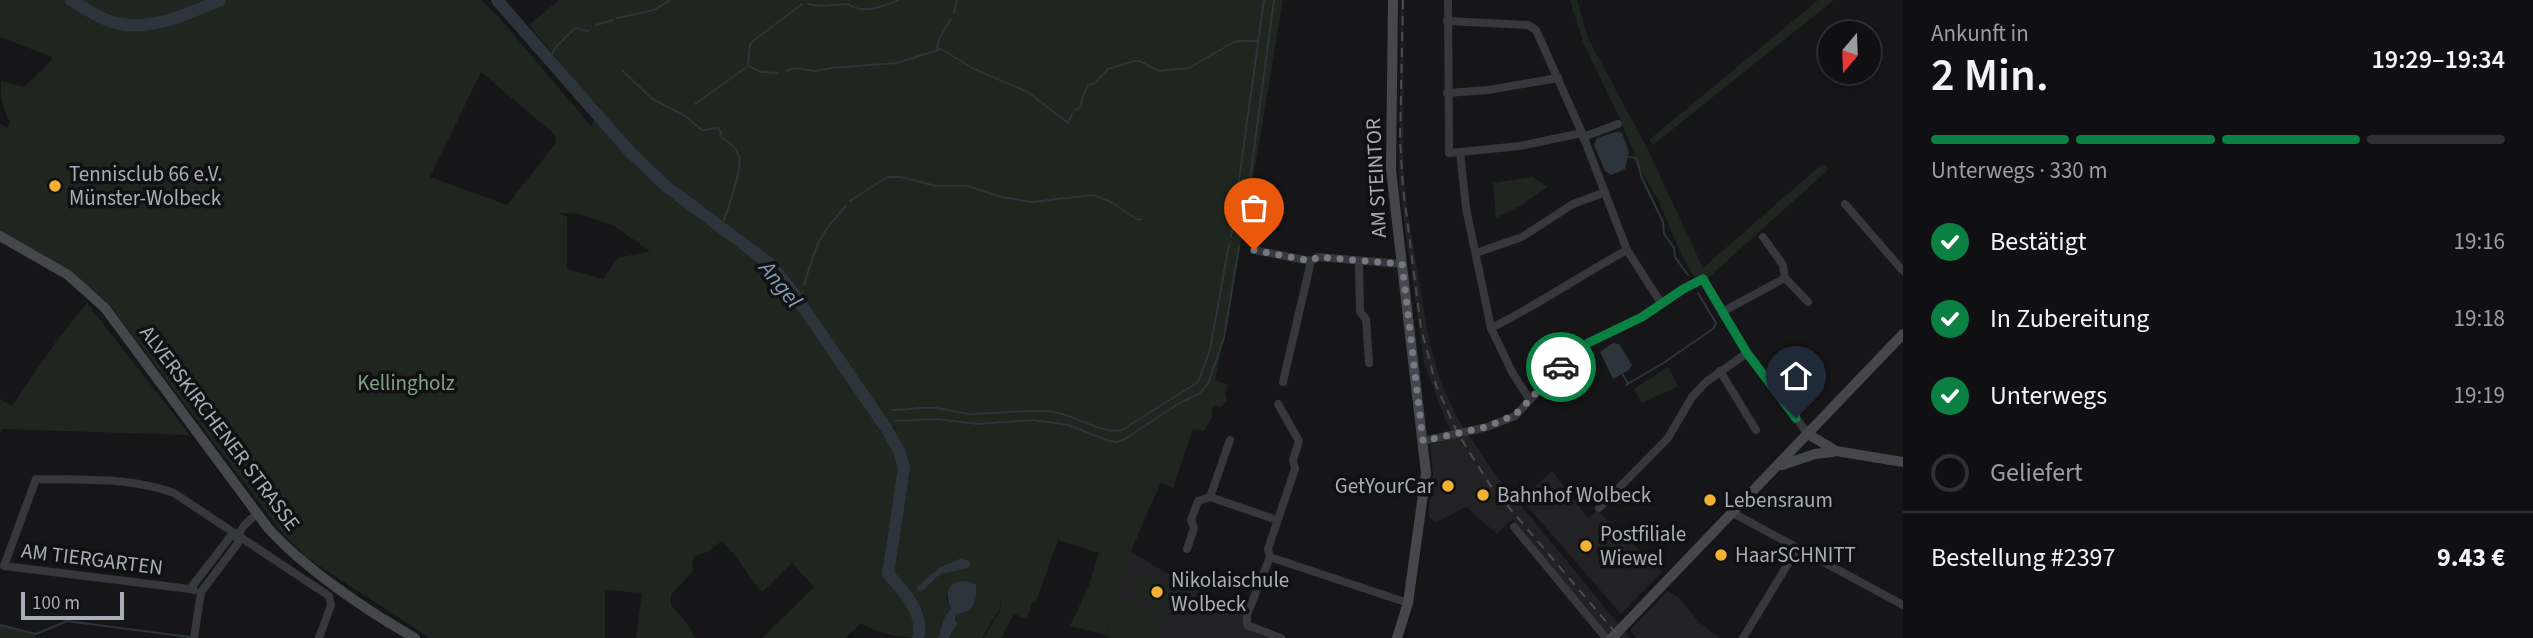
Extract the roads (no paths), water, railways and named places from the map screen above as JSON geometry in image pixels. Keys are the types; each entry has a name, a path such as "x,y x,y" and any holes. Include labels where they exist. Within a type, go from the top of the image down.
{"street":[{"name":"AM STEINTOR","path":"1393,0 1391,170 1423,441 1425,484 1408,603 1397,638"},
{"path":"1448,0 1449,153 1520,146 1582,135 1618,124"},
{"path":"1447,22 1528,25 1536,30 1582,135 1627,250 1661,303"},
{"path":"1447,93 1488,90 1558,78"},
{"path":"1460,152 1466,208 1491,328 1512,372 1530,400"},
{"path":"1476,253 1521,237 1573,204 1603,193"},
{"path":"1845,204 1903,271"},
{"name":"ALVERSKIRCHENER STRASSE","path":"0,236 68,275 105,308 284,545 336,586 415,638"},
{"path":"1763,237 1783,265 1785,278 1808,302"},
{"path":"1254,250 1311,261 1318,257 1402,264"},
{"path":"1491,328 1548,298 1577,277 1627,250"},
{"path":"1283,382 1311,261"},
{"path":"1359,261 1360,312 1366,319 1368,363"},
{"path":"1722,312 1785,278"},
{"path":"1423,441 1503,422 1515,415 1588,343 1642,317 1703,279 1747,353 1808,434 1836,452"},
{"path":"1514,527 1609,638 1903,334"},
{"path":"1599,509 1668,438 1692,397 1706,382 1747,353"},
{"path":"1720,371 1756,430"},
{"path":"1278,404 1299,441 1293,460 1296,469 1268,549 1270,557 1247,615 1247,625 1281,638"},
{"path":"1210,496 1230,440"},
{"path":"1775,467 1815,454 1836,452 1903,462"},
{"name":"AM TIERGARTEN","path":"201,592 4,566 36,479 128,481 150,485 174,494 320,589"},
{"path":"1187,550 1194,528 1191,520 1198,501 1210,496 1277,520"},
{"path":"1731,512 1903,606"},
{"name":"AM TIERGARTEN","path":"194,638 201,592 238,543 238,535 246,523 258,513"},
{"name":"AM TIERGARTEN","path":"190,589 230,537 238,535"},
{"path":"1743,638 1797,548"},
{"path":"1270,557 1408,603"},
{"path":"320,589 336,586"},
{"path":"319,638 331,601 320,589"}],"waterway":[{"name":"Angel","path":"71,0 107,20 133,25 171,19 220,0"},
{"name":"Angel","path":"497,0 630,152 667,187 770,264 792,291 886,428 899,451 904,468 888,574 916,611 918,638"},
{"path":"617,18 654,10 670,0"},
{"path":"808,4 848,4 866,9 898,0"},
{"path":"954,13 957,0"},
{"path":"1231,237 1264,0"},
{"path":"1240,237 1274,0"},
{"path":"748,64 753,41 802,4"},
{"path":"937,49 939,39 951,19"},
{"path":"596,25 613,20"},
{"path":"549,60 556,47 575,28 588,31"},
{"path":"1076,110 1081,106 1088,85 1095,83 1108,69 1134,61 1159,71 1189,68 1234,42 1257,41"},
{"path":"786,71 796,68 814,71 897,63 941,49 974,69 1028,92 1068,123 1072,114"},
{"path":"695,104 748,66 761,72 778,73"},
{"path":"623,71 651,98 685,116 702,130 718,128 720,136 736,149 740,162 739,170 721,227"},
{"path":"1629,157 1636,158 1642,178 1663,222 1664,234 1674,248 1675,257 1688,275"},
{"path":"850,201 887,177 901,177 936,186 967,186 1001,197 1032,202 1093,195 1111,202 1138,220 1141,219"},
{"path":"804,285 819,243 846,206"},
{"path":"892,410 935,408 973,414 1044,411 1062,414 1107,430 1122,430 1198,382 1210,350 1229,244"},
{"path":"895,421 937,419 978,424 1033,420 1068,425 1109,441 1125,439 1181,402 1199,394 1208,384 1224,338 1239,247"},
{"path":"797,299 803,291"},
{"path":"1626,385 1714,328 1716,323 1698,293"},
{"path":"1623,375 1628,383"},
{"name":"Angel","path":"874,411 879,410"},
{"name":"Angel","path":"882,423 886,421"},
{"path":"0,625 36,634 67,621 189,637"}],"railway":[{"path":"1403,0 1400,140 1403,188 1421,328 1436,385 1457,432 1490,485 1620,638"}],"place":[{"name":"Tennisclub 66 e.V. Münster-Wolbeck","path":"55,186"},
{"name":"GetYourCar","path":"1448,486"},
{"name":"Bahnhof Wolbeck","path":"1483,495"},
{"name":"Lebensraum","path":"1710,500"},
{"name":"Postfiliale Wiewel","path":"1586,546"},
{"name":"HaarSCHNITT","path":"1721,555"},
{"name":"Nikolaischule Wolbeck","path":"1157,592"}],"park label":[{"name":"Kellingholz","path":"406,383"}]}
